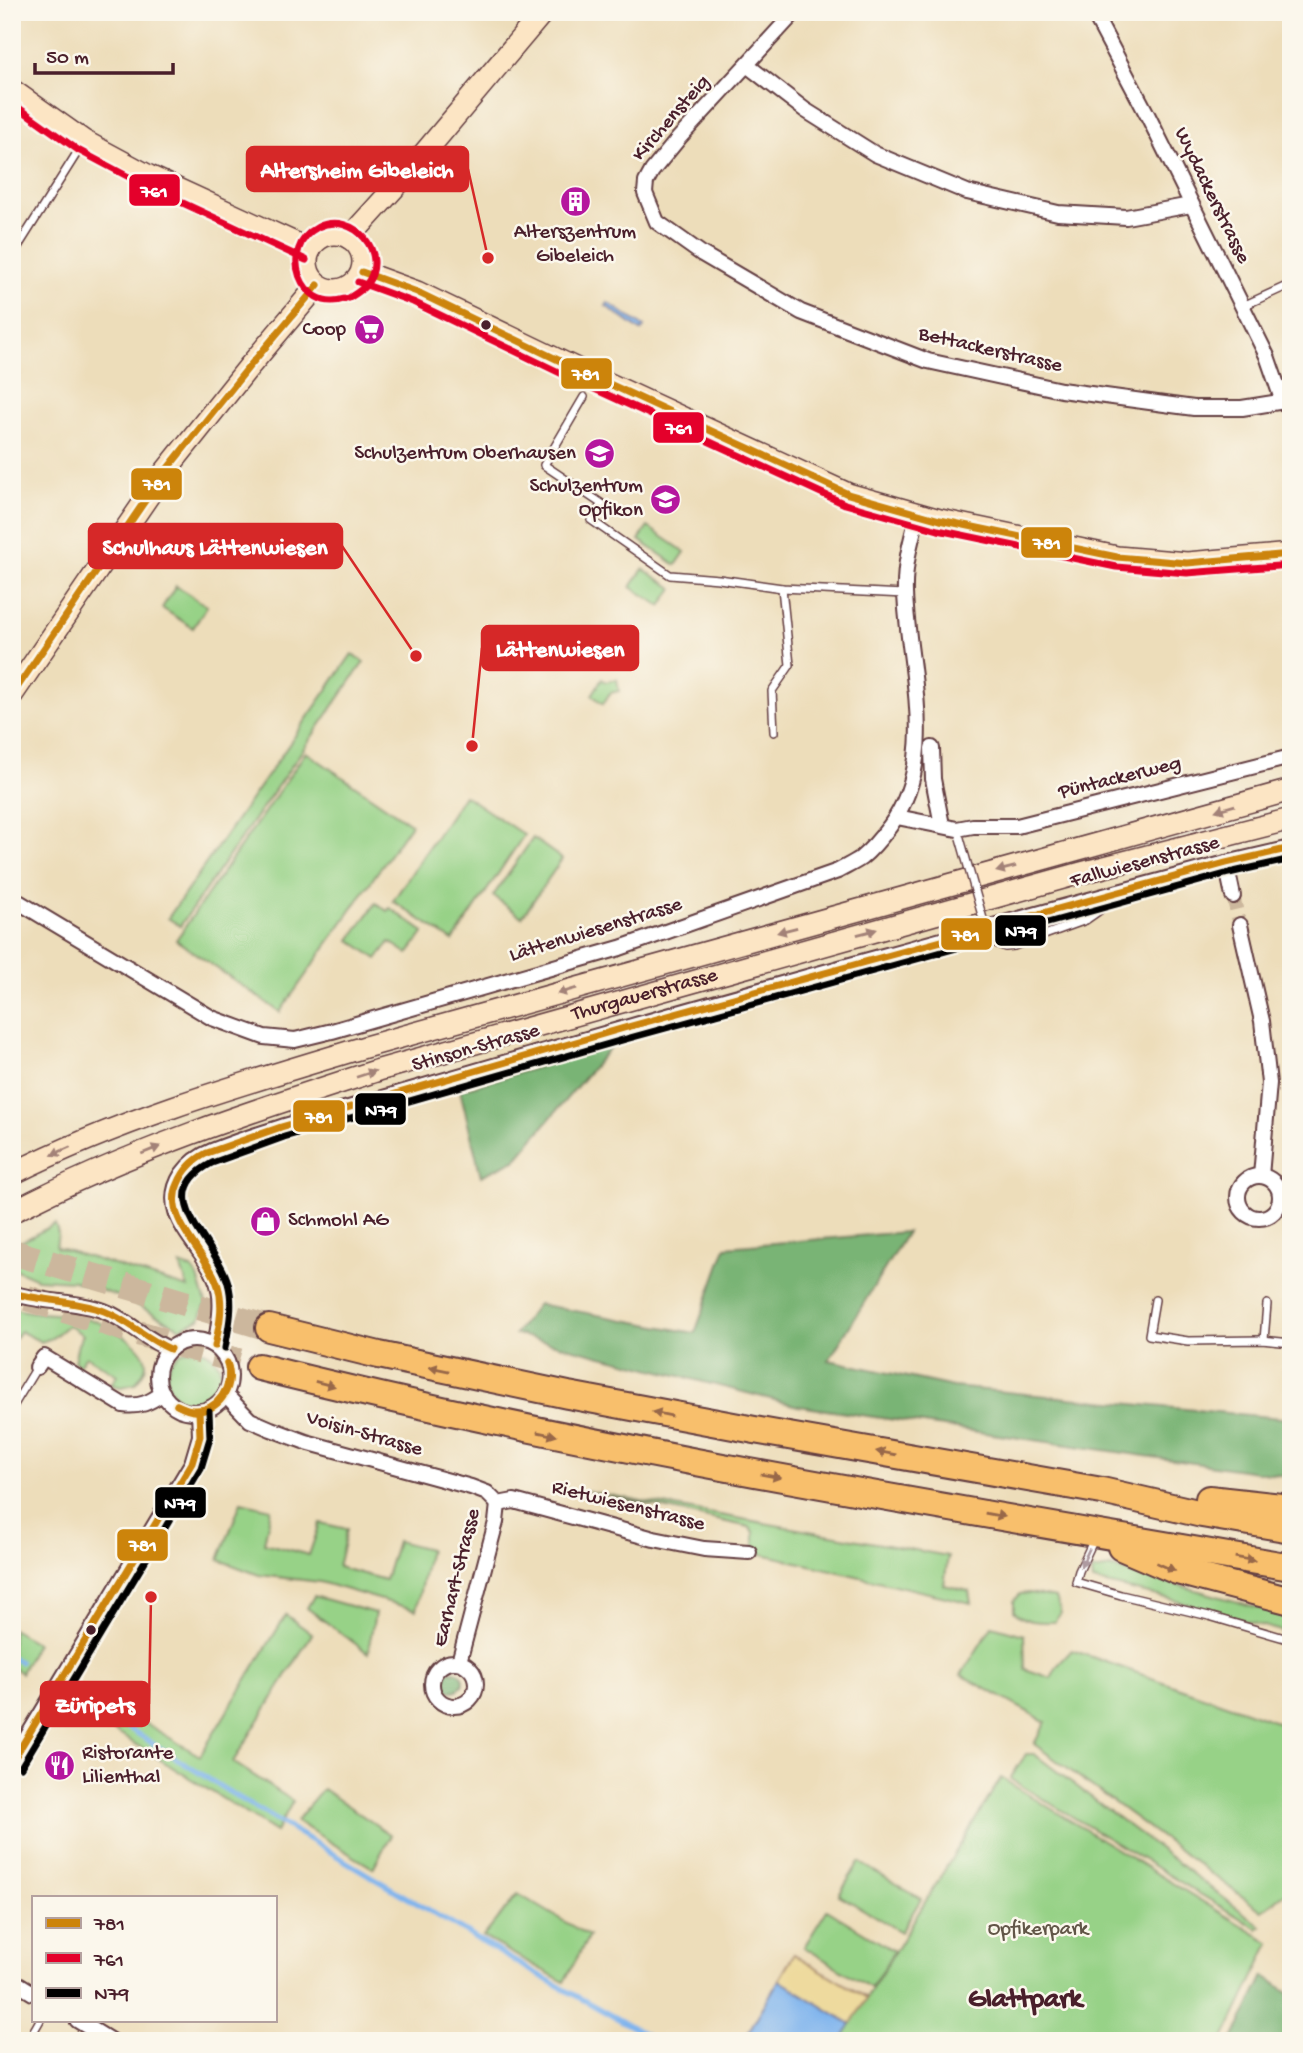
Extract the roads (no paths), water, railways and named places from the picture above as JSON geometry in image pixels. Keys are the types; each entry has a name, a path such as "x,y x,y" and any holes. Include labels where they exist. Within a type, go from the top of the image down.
{"highway":[{"path":"269,1328 472,1376 664,1414 1102,1491 1202,1514 1291,1529"},
{"path":"259,1367 369,1395 584,1441 1088,1533 1291,1567"},
{"path":"1102,1491 1291,1508"},
{"path":"1088,1533 1177,1572 1291,1601"}],"main road":[{"path":"349,238 405,176 543,12"},
{"path":"12,90 85,141 149,176 310,250"},
{"path":"331,234 349,238 362,252 362,272 351,286 343,289 334,291 318,285 309,273 307,265 315,242 331,234"},
{"path":"362,272 417,292 848,494 1007,535 1129,558 1187,563 1291,554"},
{"path":"12,695 164,472 318,285"},
{"name":"Thurgauerstrasse","path":"12,1174 136,1120 365,1047 1291,790"},
{"name":"Thurgauerstrasse","path":"12,1212 103,1170 184,1137 379,1070 1055,880 1291,819"}],"street":[{"name":"Kirchensteig","path":"702,254 657,222 645,193 646,182 679,138 796,12"},
{"name":"Wydackerstrasse","path":"1093,12 1268,356 1287,401"},
{"path":"748,66 805,110 874,154 967,192 1058,213 1126,217 1191,205"},
{"name":"Bettackerstrasse","path":"702,254 801,312 928,361 1061,390 1194,408 1242,408 1287,401"},
{"name":"Lättenwiesenstrasse","path":"12,898 212,1018 264,1037 295,1040 620,948 838,871 861,858 879,841 897,817 910,788 919,733 905,594 906,561 918,514"},
{"path":"932,748 933,779 953,831"},
{"name":"Püntackerweg","path":"897,817 953,831 973,826 1017,826 1291,757"},
{"name":"Fallwiesenstrasse","path":"1011,922 1226,863 1291,848"},
{"path":"1226,863 1233,896"},
{"name":"Stinson-Strasse","path":"215,1346 220,1309 220,1294 215,1276 182,1224 174,1206 173,1191 182,1174 195,1159 286,1126 639,1024 1011,922"},
{"path":"1240,925 1262,1021 1269,1083 1261,1176"},
{"path":"12,1293 97,1308 113,1314 160,1346 170,1349"},
{"path":"192,1340 215,1346 225,1356 230,1368 230,1382 225,1395 209,1408 199,1411 185,1410 172,1404 163,1393 159,1382 159,1370 170,1349 192,1340"},
{"path":"37,1367 44,1357 123,1405 148,1403 163,1393"},
{"name":"Voisin-Strasse","path":"225,1395 250,1420 271,1429 306,1442 471,1487 486,1493 498,1504"},
{"path":"12,1762 192,1463 200,1436 199,1411"},
{"name":"Rietwiesenstrasse","path":"498,1504 514,1501 654,1539 704,1549 749,1552"},
{"name":"Earhart-Strasse","path":"458,1662 496,1522 498,1504"},
{"path":"12,1980 32,1992"},
{"path":"80,2022 111,2041"}],"lane":[{"path":"12,256 85,141"},
{"path":"1242,306 1291,284"},
{"path":"584,397 544,465 602,504 591,520 670,575 782,588 905,594"},
{"path":"774,732 772,691 790,664 782,588"},
{"path":"953,831 989,940 1005,947 1086,920 1106,906 1105,896"},
{"path":"1155,1300 1149,1335 1188,1341 1264,1340 1291,1343"},
{"path":"1264,1340 1267,1304"},
{"path":"12,1408 37,1367"},
{"path":"1088,1533 1076,1582 1291,1640"},
{"path":"28,2041 39,2022"}],"water":[{"path":"608,303 644,327 641,331 606,306"},
{"path":"779,1980 851,2024 840,2041 743,2041"}],"waterway":[{"path":"12,1658 20,1662"},
{"path":"94,1706 226,1790 357,1868 521,1965 657,2041"}],"tunnel":[{"path":"1233,896 1240,925"},
{"path":"12,1252 269,1328"},
{"path":"27,1298 259,1367"}],"place":[{"name":"Alterszentrum Gibeleich","path":"575,201"},
{"name":"Altersheim Gibeleich","path":"488,258"},
{"name":"Coop","path":"369,330"},
{"name":"Schulzentrum Oberhausen","path":"599,454"},
{"name":"Schulzentrum Opfikon","path":"666,499"},
{"name":"Schulhaus Lättenwiesen","path":"416,656"},
{"name":"Lättenwiesen","path":"472,746"},
{"name":"Schmohl AG","path":"265,1221"},
{"name":"Züripets","path":"151,1597"},
{"name":"Ristorante Lilienthal","path":"59,1766"}],"district":[{"name":"Glattpark","path":"1025,2000"}],"park label":[{"name":"Opfikerpark","path":"1038,1930"}]}
